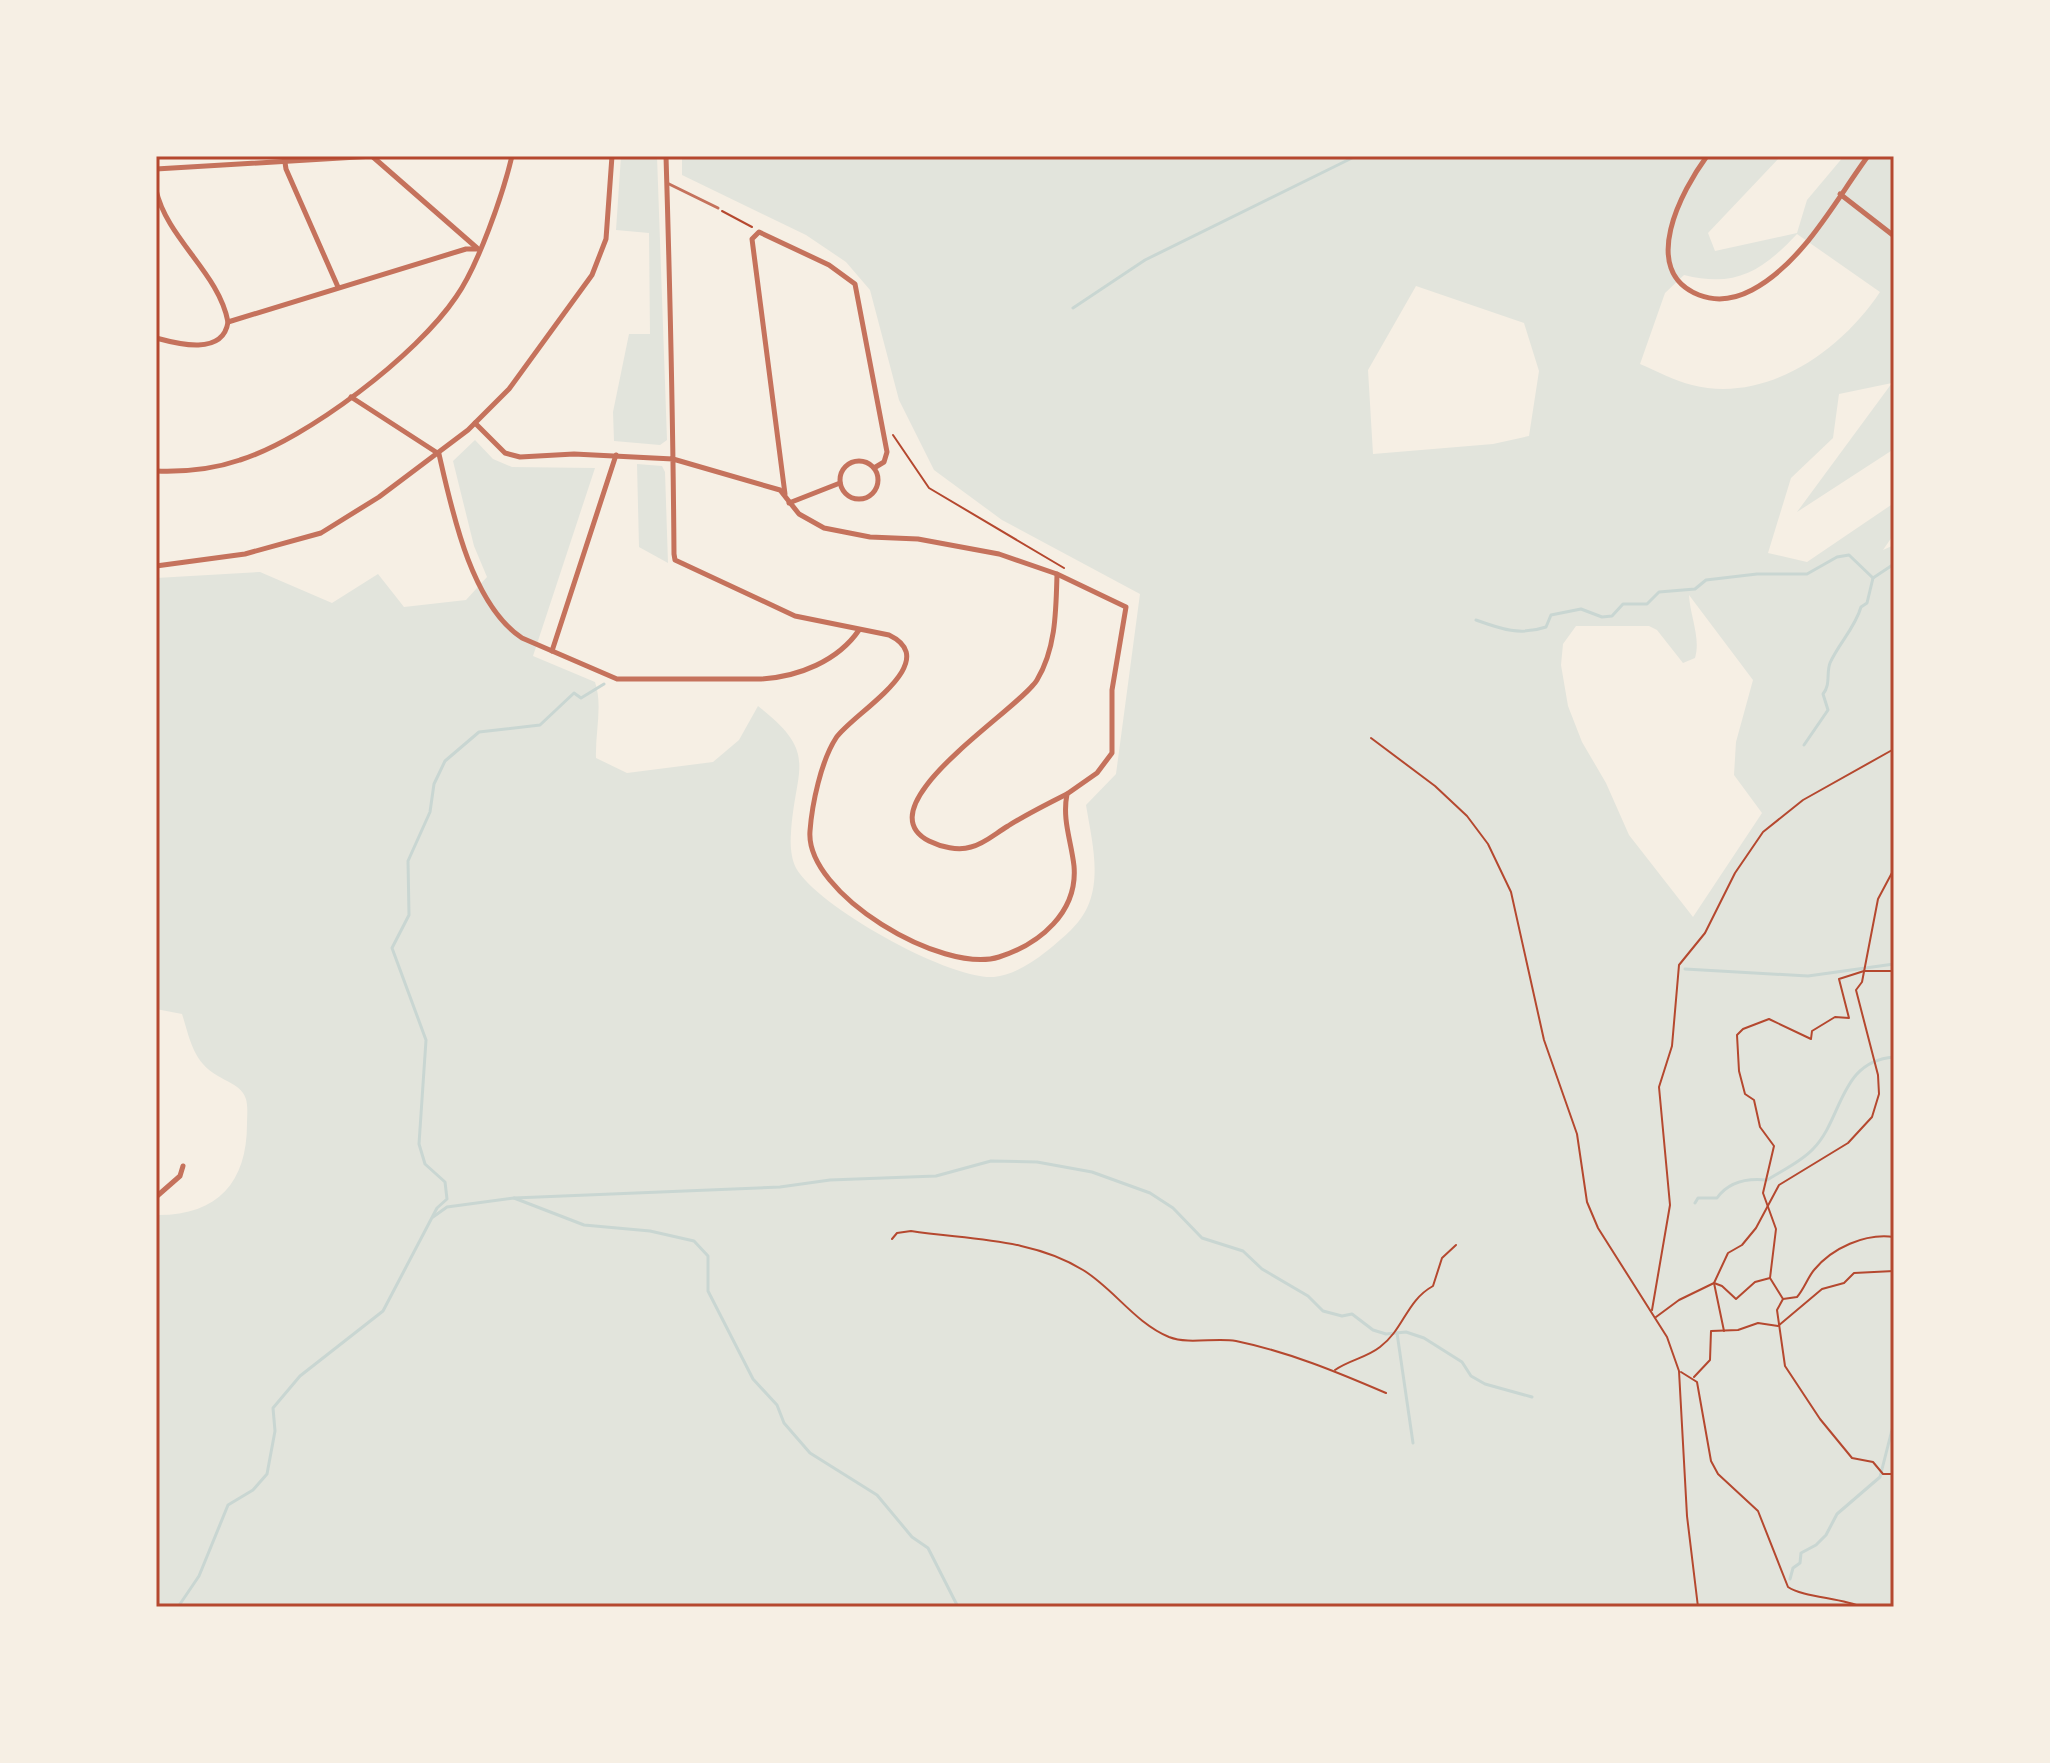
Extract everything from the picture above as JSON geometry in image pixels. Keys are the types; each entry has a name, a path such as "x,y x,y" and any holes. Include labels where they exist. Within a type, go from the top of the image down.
{"street":[{"path":"156,169 284,158 374,156 478,249"},
{"path":"156,471 241,460 291,437 351,397 439,319 458,296 512,156"},
{"path":"156,566 222,558 309,538 333,528 439,454 475,423 509,389 592,275 606,239 612,156"},
{"path":"666,156 675,560 795,616 897,639 905,646 907,658 899,678 837,737 826,762 811,821 810,847 823,875 841,894 933,952 974,961 1002,956 1048,930 1065,909 1074,873 1064,824 1067,794"},
{"path":"1707,156 1678,202 1668,248 1680,281 1703,296 1731,299 1773,277 1794,257 1868,156"},
{"path":"284,158 338,287"},
{"path":"156,190 162,211 216,294 228,322 222,336 205,344 184,345 156,338"},
{"path":"1840,194 1894,236"},
{"path":"874,468 884,462 887,452 855,284 829,265 759,232 752,239 785,495 789,503 810,523 824,528 974,549 1026,561 1057,574 1126,607 1112,690 1112,753 1097,773 1067,794 971,847 933,843 923,837 913,821 915,805 927,780 1021,700 1036,682 1055,624 1057,574"},
{"path":"228,322 466,249 478,249"},
{"path":"351,397 439,454 475,578 514,633 552,651 624,680 784,678 837,653 859,630"},
{"path":"475,423 505,453 520,457 616,455 673,459 785,495"},
{"path":"552,651 616,455"},
{"path":"855,461 874,468 878,483 870,495 856,498 843,490 840,483 843,469 855,461"},
{"path":"789,503 840,483"},
{"path":"156,1197 180,1176 183,1166"}],"lane":[{"path":"667,182 718,208"}],"path":[{"path":"718,208 751,226"},
{"path":"882,416 929,488 1073,572"},
{"path":"1371,738 1435,786 1467,816 1499,863 1520,918 1544,1040 1577,1134 1587,1202 1598,1228 1655,1318 1679,1371 1688,1528 1698,1607"},
{"path":"1651,1311 1670,1205 1659,1087 1672,1046 1679,965 1705,933 1741,862 1763,832 1803,800 1894,749"},
{"path":"1724,1331 1714,1283 1728,1253 1742,1245 1756,1228 1768,1201 1784,1180 1848,1143 1872,1117 1879,1094 1878,1075 1856,990 1864,971 1878,899 1894,869"},
{"path":"1783,1299 1770,1278 1776,1229 1763,1193 1774,1146 1760,1127 1754,1100 1745,1094 1739,1071 1737,1035 1743,1029 1769,1019 1811,1039 1812,1031 1835,1017 1847,1020 1839,979 1864,971 1894,971"},
{"path":"892,1239 897,1233 911,1231 1046,1252 1109,1288 1139,1318 1167,1336 1178,1340 1232,1340 1306,1359 1386,1393"},
{"path":"1783,1299 1797,1297 1811,1272 1835,1250 1862,1240 1894,1237"},
{"path":"1334,1371 1351,1358 1379,1349 1403,1325 1417,1295 1433,1286 1442,1258 1456,1245"},
{"path":"1693,1378 1710,1360 1711,1331 1758,1323 1778,1326 1822,1289 1844,1283 1854,1273 1894,1271"},
{"path":"1655,1318 1679,1300 1714,1283 1736,1299 1755,1282 1770,1278"},
{"path":"1783,1299 1777,1310 1785,1366 1820,1419 1852,1458 1873,1462 1883,1474 1894,1474"},
{"path":"1679,1371 1693,1378 1700,1394 1711,1461 1718,1474 1758,1511 1788,1587 1796,1592 1830,1596 1862,1607"}],"shaded area":[{"path":"621,156 657,156 667,440 660,445 614,441 613,412 629,334 650,334 649,233 616,230"},
{"path":"682,156 1781,156 1708,233 1715,251 1797,233 1807,200 1844,156 1894,156 1894,449 1797,512 1892,383 1839,394 1833,438 1791,478 1768,553 1807,562 1894,503 1894,534 1883,550 1894,545 1894,1607 156,1607 156,1215 196,1210 224,1192 241,1163 246,1145 247,1112 241,1090 210,1070 198,1057 182,1014 156,1009 156,578 260,572 332,603 378,574 404,607 466,600 487,577 474,546 453,461 475,440 493,459 512,467 595,468 533,656 595,682 599,710 596,758 627,773 713,762 739,740 758,706 790,737 797,750 799,776 791,842 796,868 809,884 856,920 917,954 973,975 994,977 1025,966 1071,930 1090,902 1095,871 1086,805 1116,774 1140,594 1002,520 934,470 899,400 870,290 846,262 806,235 682,175","holes":["1797,234 1880,292 1845,334 1799,368 1747,387 1720,389 1692,385 1640,364 1665,293 1684,275 1719,279 1747,273 1772,258","1416,286 1524,323 1539,371 1529,436 1493,444 1373,454 1368,370","1689,595 1753,680 1736,742 1734,775 1762,813 1693,917 1629,835 1606,783 1582,742 1568,706 1561,665 1563,644 1576,626 1649,626 1657,630 1683,663 1695,658 1696,635"]},
{"path":"637,464 662,466 665,472 668,563 639,547"}],"waterway":[{"path":"1073,308 1145,260 1356,156"},
{"path":"1476,620 1502,629 1528,631 1546,627 1551,615 1581,609 1602,617 1612,616 1623,604 1647,604 1659,592 1695,589 1706,580 1757,574 1807,574 1837,557 1849,555 1873,578 1894,564"},
{"path":"1804,745 1828,710 1823,694 1830,663 1861,607 1867,603 1873,578"},
{"path":"178,1607 199,1576 228,1505 253,1490 267,1474 275,1431 273,1408 300,1376 383,1311 437,1208 447,1199 445,1182 425,1164 419,1144 426,1040 392,948 409,915 408,861 430,812 434,784 445,761 479,732 540,725 574,693 581,698 604,684"},
{"path":"1685,969 1808,976 1894,964"},
{"path":"1695,1203 1698,1198 1717,1198 1739,1182 1767,1180 1803,1158 1823,1137 1852,1080 1862,1069 1876,1061 1894,1057"},
{"path":"514,1198 780,1187 830,1180 936,1176 991,1161 1037,1162 1092,1172 1150,1193 1173,1208 1202,1238 1243,1251 1262,1269 1308,1296 1323,1311 1342,1316 1352,1314 1373,1330 1386,1334 1406,1332 1424,1338 1462,1362 1471,1376 1485,1384 1532,1397"},
{"path":"433,1217 447,1207 514,1198 584,1225 650,1231 694,1241 708,1256 708,1291 753,1379 777,1405 784,1423 810,1453 877,1495 912,1537 928,1548 958,1607"},
{"path":"1397,1333 1413,1443"},
{"path":"1790,1579 1793,1568 1800,1563 1801,1553 1816,1545 1826,1535 1837,1514 1880,1477 1894,1422"}]}
